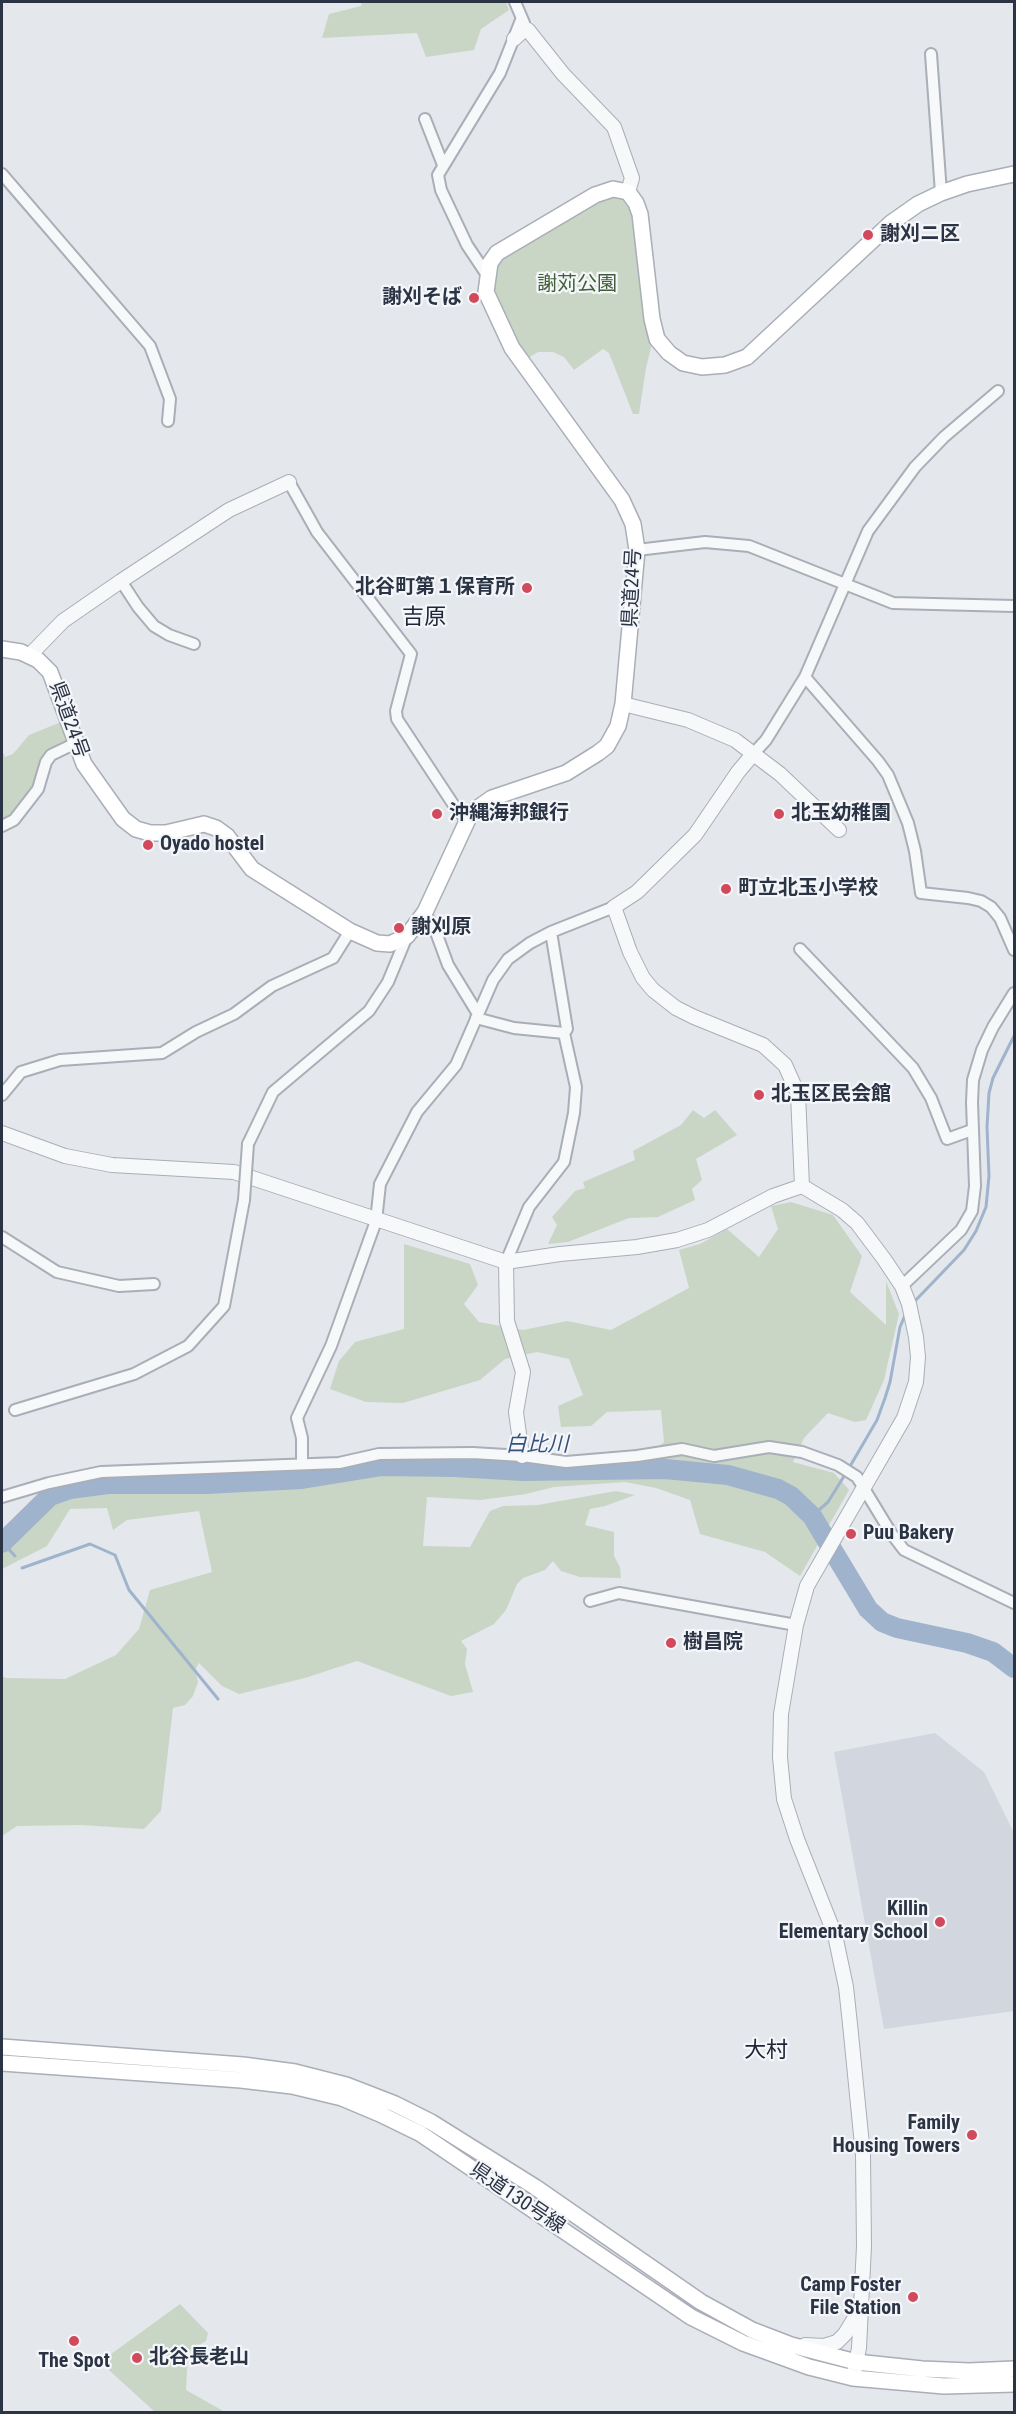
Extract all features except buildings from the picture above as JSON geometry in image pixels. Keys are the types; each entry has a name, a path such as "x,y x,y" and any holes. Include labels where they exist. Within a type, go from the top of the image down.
{"main road":[{"path":"487,275 489,263 497,253 595,195 612,189 628,192 640,214 652,319 657,339 669,353 683,363 702,367 726,365 747,357 891,223 918,204 967,183 1014,174"},
{"name":"県道24号","path":"2,650 38,660 50,672 84,764 123,819 136,829 150,834 204,824 216,828 228,836 252,869 350,931 377,943 390,944 407,936 425,912 467,821 475,810 492,798 566,773 598,753 607,746 618,726 623,704 637,550 633,524 622,500 512,348 486,292 487,275"},
{"name":"県道130号線","path":"2,2047 243,2065 320,2078 368,2092 431,2122 470,2146 535,2187 701,2302 752,2330 855,2370 944,2386 1014,2384"},
{"name":"県道130号線","path":"2,2063 242,2080 292,2086 342,2098 421,2134 691,2317 743,2343 809,2367 855,2370 1014,2369"}],"street":[{"path":"515,2 525,25 563,74 614,128 632,178 628,192"},
{"path":"487,275 467,245 441,190 438,175 500,73 514,39 525,29 525,25"},
{"path":"931,54 941,193"},
{"path":"425,119 443,165"},
{"path":"2,174 150,346 170,399 168,422"},
{"path":"302,1464 302,1438 297,1418 331,1346 376,1221 380,1184 417,1112 456,1065 493,980 508,959 530,943 551,932 614,907 637,892 695,835 738,772 766,740 805,677 868,531 915,466 944,437 998,391"},
{"path":"28,656 63,621 121,581 229,510 289,482 317,532 411,654 396,711 398,719 453,804 467,821"},
{"path":"637,550 705,542 749,546 892,603 1014,606"},
{"path":"121,581 154,626 169,635 194,644"},
{"path":"805,677 878,761 888,776 908,823 921,893 981,901 1000,918 1014,950"},
{"path":"623,704 657,711 705,726 735,740 780,774 839,830"},
{"path":"2,826 14,820 38,789 46,762 51,756 76,743"},
{"path":"614,907 630,952 643,978 653,990 676,1008 763,1045 785,1065 798,1094 802,1186"},
{"path":"425,912 448,964 477,1016 514,1028 564,1033"},
{"path":"2,1095 21,1072 60,1060 162,1053 196,1032 234,1014 272,986 333,958 350,931"},
{"path":"522,1456 516,1412 522,1372 507,1321 506,1262 529,1208 564,1162 574,1113 576,1087 564,1033 567,1029 551,932"},
{"path":"15,1410 134,1374 188,1346 224,1306 244,1200 248,1144 273,1092 369,1011 388,982 407,936"},
{"path":"800,949 913,1068 931,1098 947,1139 972,1130"},
{"path":"903,1290 967,1222 972,1211 975,1186 972,1091 977,1063 993,1027 1014,993"},
{"path":"2,1133 65,1156 112,1165 234,1172 281,1186 376,1221 506,1262 560,1254 637,1247 677,1240 708,1230 773,1196 802,1186 842,1210 857,1223 885,1258 903,1290 913,1317 918,1363 912,1397 904,1418 860,1482 839,1532 807,1586 795,1624 781,1714 780,1757 784,1799 796,1839 825,1905 835,1935 846,1987 863,2155 864,2246 855,2370"},
{"path":"2,1237 57,1272 119,1286 154,1284"},
{"path":"2,1497 49,1483 101,1472 339,1462 379,1454 473,1453 566,1462 637,1456 682,1449 714,1456 770,1447 802,1452 838,1464 860,1482 904,1550 1014,1604"},
{"path":"590,1601 619,1593 795,1624"},
{"path":"791,2345 824,2346 837,2342 845,2334 861,2308"}],"shaded area":[{"name":"Killin Elementary School","path":"935,1733 984,1772 1014,1833 1014,2011 884,2029 834,1752"}],"green space":[{"path":"362,2 506,2 509,10 481,29 474,50 426,57 417,33 322,38 329,14 361,6"},
{"name":"謝苅公園","path":"613,189 636,203 655,331 646,368 639,414 633,414 609,353 603,349 574,370 564,357 553,352 538,352 522,362 487,275 490,263"},
{"path":"66,720 76,743 54,754 38,789 2,826 2,750 5,757 13,754 29,735"},
{"path":"693,1110 704,1118 715,1110 737,1135 696,1159 702,1180 692,1189 695,1200 658,1217 629,1218 568,1242 548,1244 557,1225 552,1217 575,1191 585,1188 583,1182 635,1160 633,1151 681,1125"},
{"path":"791,1202 833,1215 862,1256 850,1292 886,1325 886,1281 899,1314 884,1380 866,1420 855,1422 828,1413 804,1438 793,1462 834,1473 849,1490 800,1576 765,1552 700,1534 690,1500 656,1488 625,1482 554,1487 526,1494 480,1500 427,1497 423,1546 470,1547 490,1511 503,1506 538,1505 616,1491 635,1495 590,1509 585,1525 614,1532 614,1556 620,1567 621,1578 580,1577 561,1571 553,1561 545,1570 523,1578 517,1584 506,1610 494,1624 461,1641 467,1649 465,1664 473,1692 451,1696 357,1661 305,1678 239,1694 222,1686 199,1663 195,1670 198,1682 193,1696 185,1705 173,1708 161,1811 144,1829 81,1825 17,1826 2,1836 2,1676 6,1678 65,1679 116,1655 139,1629 150,1590 212,1572 199,1511 127,1520 113,1530 107,1508 70,1509 47,1546 2,1569 2,1552 7,1549 50,1492 76,1484 124,1478 283,1474 394,1461 591,1468 640,1463 664,1442 661,1410 607,1412 591,1426 561,1427 558,1406 583,1395 569,1359 537,1352 505,1359 480,1380 403,1403 366,1402 330,1389 339,1361 355,1342 404,1329 404,1244 470,1264 478,1285 464,1304 479,1322 523,1330 567,1321 611,1330 689,1288 679,1250 700,1244 727,1229 759,1257 778,1229 771,1206"},
{"path":"180,2304 208,2333 206,2341 188,2352 186,2390 225,2412 155,2412 100,2362"}],"waterway":[{"path":"914,1302 964,1250 976,1231 986,1207 989,1176 987,1127 989,1093 993,1078 1014,1036"},
{"path":"849,1468 877,1420 890,1382 900,1327 906,1313"},
{"name":"白比川","path":"2,1543 50,1496 70,1489 108,1484 206,1484 302,1479 382,1466 523,1471 665,1469 728,1475 778,1489 791,1496 812,1516 868,1609 882,1622 897,1628 967,1643 993,1652 1014,1668"},
{"path":"812,1516 828,1502 846,1473"},
{"path":"2,1542 15,1556"},
{"path":"22,1568 90,1544 115,1555 129,1590 218,1699"}],"place":[{"name":"謝刈ニ区","path":"868,235"},
{"name":"謝刈そば","path":"474,298"},
{"name":"北谷町第１保育所","path":"527,588"},
{"name":"沖縄海邦銀行","path":"437,814"},
{"name":"北玉幼稚園","path":"779,814"},
{"name":"Oyado hostel","path":"148,845"},
{"name":"町立北玉小学校","path":"726,889"},
{"name":"謝刈原","path":"399,928"},
{"name":"北玉区民会館","path":"759,1095"},
{"name":"Puu Bakery","path":"851,1534"},
{"name":"樹昌院","path":"671,1643"},
{"name":"Killin Elementary School","path":"940,1922"},
{"name":"Family Housing Towers","path":"972,2135"},
{"name":"Camp Foster File Station","path":"913,2297"},
{"name":"The Spot","path":"74,2341"},
{"name":"北谷長老山","path":"137,2358"}],"district":[{"name":"吉原","path":"424,618"},
{"name":"大村","path":"766,2051"}]}
